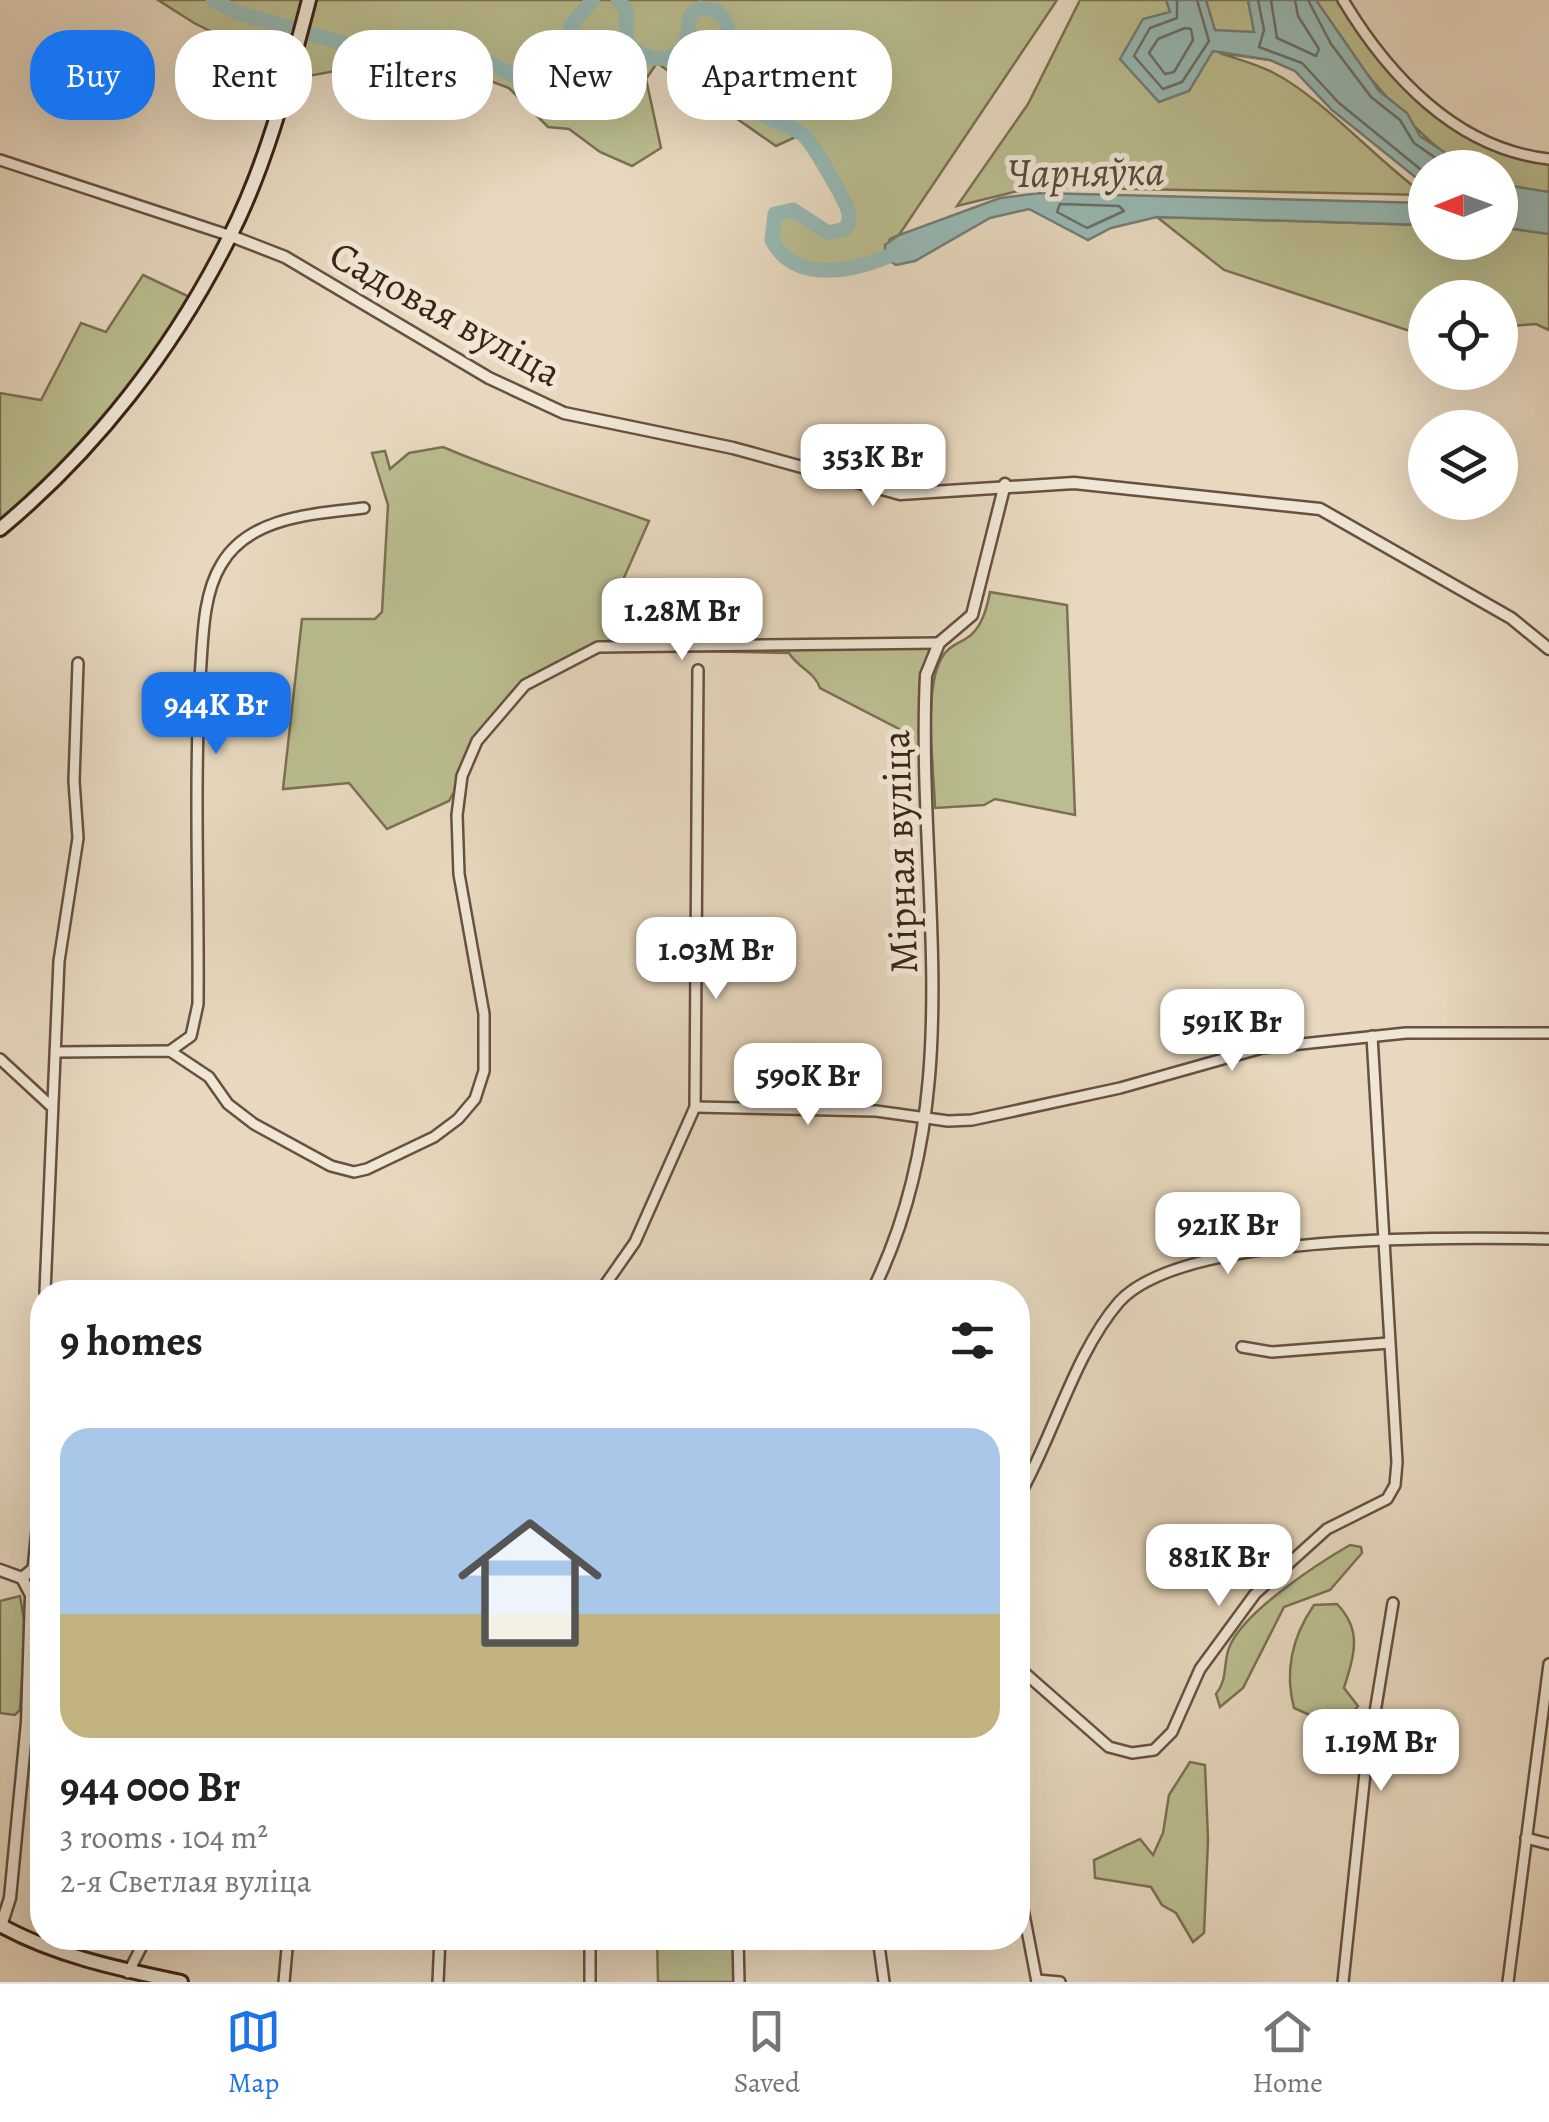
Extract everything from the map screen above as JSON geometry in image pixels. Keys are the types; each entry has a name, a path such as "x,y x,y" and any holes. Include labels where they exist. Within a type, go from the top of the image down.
{"main road":[{"path":"1,524 92,445 194,299 231,236 290,71 309,0"},
{"path":"1,1926 30,1940"},
{"path":"55,1950 149,1979 180,1982"}],"street":[{"path":"1343,0 1390,69 1435,110 1489,143 1549,158"},
{"name":"Садовая вуліца","path":"0,160 286,257 473,369 564,412 733,448 900,494 1006,484 1074,483 1320,509 1511,618 1549,648"},
{"name":"Мірная вуліца","path":"876,1280 907,1193 926,1117 935,1036 925,697 929,661 939,643 972,615 1006,484"},
{"path":"170,1052 190,1036 198,1004 196,742 205,619 221,564 239,545 282,520 364,508"},
{"path":"56,1052 170,1052 209,1077 228,1104 254,1124 343,1171 367,1169 434,1137 475,1099 486,1056 484,1014 459,874 457,815 462,776 476,741 500,709 525,685 598,647 939,643"},
{"path":"45,1280 62,923 78,838 74,781 78,663"},
{"path":"612,1280 661,1190 695,1107 698,670"},
{"path":"695,1107 901,1112 972,1120 1090,1095 1262,1048 1372,1036 1549,1033"},
{"path":"1030,1678 1084,1726 1120,1751 1144,1752 1164,1743 1200,1669 1265,1582 1327,1529 1381,1504 1392,1493 1397,1475 1372,1036"},
{"path":"0,1059 52,1106"},
{"path":"1030,1473 1097,1334 1132,1290 1164,1272 1215,1260 1383,1241 1549,1239"},
{"path":"1242,1346 1272,1352 1389,1342"},
{"path":"0,1570 24,1580 30,1593"},
{"path":"24,1580 30,1575"},
{"path":"1343,1982 1364,1773 1393,1603"},
{"path":"1,1926 10,1898 26,1722 30,1620"},
{"path":"1508,1982 1549,1664"},
{"path":"1526,1838 1549,1844"},
{"path":"1030,1945 1037,1981 1060,1982"},
{"path":"128,1973 140,1950"},
{"path":"284,1982 287,1950"},
{"path":"438,1982 439,1950"},
{"path":"590,1950 590,1982"},
{"path":"739,1950 740,1982"},
{"path":"880,1950 884,1982"}],"green space":[{"path":"158,0 1057,0 899,235 890,239 885,258 831,270 813,269 793,261 771,236 773,217 783,209 800,214 828,233 845,229 846,206 809,140 802,134 776,146 739,120 892,120 892,30 667,30 667,70 657,63 647,78 647,30 513,30 513,92 493,82 493,30 332,30 332,72 312,75 312,30 208,30"},
{"path":"1080,0 1248,0 1255,32 1296,71 1270,60 1220,53 1266,69 1291,83 1408,182 1408,195 1034,187 957,206 1028,104"},
{"path":"1316,0 1343,0 1410,89 1489,143 1515,150 1441,150 1384,94"},
{"path":"647,84 661,148 632,166 600,152 569,129 548,127 541,120 647,120"},
{"path":"1518,151 1549,159 1549,192 1518,190"},
{"path":"1157,217 1408,224 1408,260 1518,260 1518,230 1549,234 1549,330 1536,324 1518,326 1518,280 1408,280 1408,330 1224,270"},
{"path":"143,275 194,299 133,390 0,529 0,393 41,400 81,323 106,332"},
{"path":"443,447 649,521 608,614 619,638 525,685 500,709 449,801 387,829 349,783 283,789 302,619 375,619 382,612 388,505 372,453 385,451 390,469 409,453"},
{"path":"990,592 1067,605 1075,815 995,799 984,805 935,808 931,711 936,674 947,651 979,626"},
{"path":"698,643 939,643 929,661 926,756 912,751 899,729 820,688 789,653 698,651"},
{"path":"1350,1545 1361,1547 1362,1553 1330,1590 1284,1607 1243,1688 1220,1707 1216,1694 1237,1634 1282,1590"},
{"path":"20,1596 25,1626 20,1710 15,1715 0,1713 0,1601"},
{"path":"1337,1604 1350,1624 1354,1644 1344,1688 1358,1706 1341,1729 1294,1708 1290,1680 1295,1642 1306,1617 1314,1605"},
{"path":"1190,1762 1205,1765 1208,1840 1204,1933 1193,1942 1176,1913 1162,1905 1151,1887 1095,1878 1094,1860 1140,1839 1153,1855 1163,1833 1169,1795"},
{"path":"657,1950 738,1950 739,1982 658,1982"}],"water":[{"path":"1166,0 1206,0 1215,30 1254,32 1248,0 1316,0 1379,91 1407,113 1420,136 1441,150 1408,150 1408,171 1332,110 1295,71 1270,60 1213,51 1189,91 1159,102 1120,59 1143,19 1170,12"},
{"path":"1518,187 1549,192 1549,234 1518,230"},
{"path":"1040,193 1408,203 1408,224 1157,217 1111,228 1088,240 1029,209 990,218 915,261 896,265 885,258 885,245 899,235 1000,198"}],"waterway":[{"name":"Чарняўка","path":"213,0 236,12 387,56 488,62 553,97 569,100 580,89 571,25 593,0"},
{"name":"Чарняўка","path":"618,0 626,9 627,42 639,53 655,58 671,57 684,46 692,14 701,8 717,11 728,29 730,64 737,90 753,108 802,134 813,148 842,198 849,221 845,229 828,233 793,210 775,214 772,240 783,255 797,264 832,270 869,263 902,250"}]}
